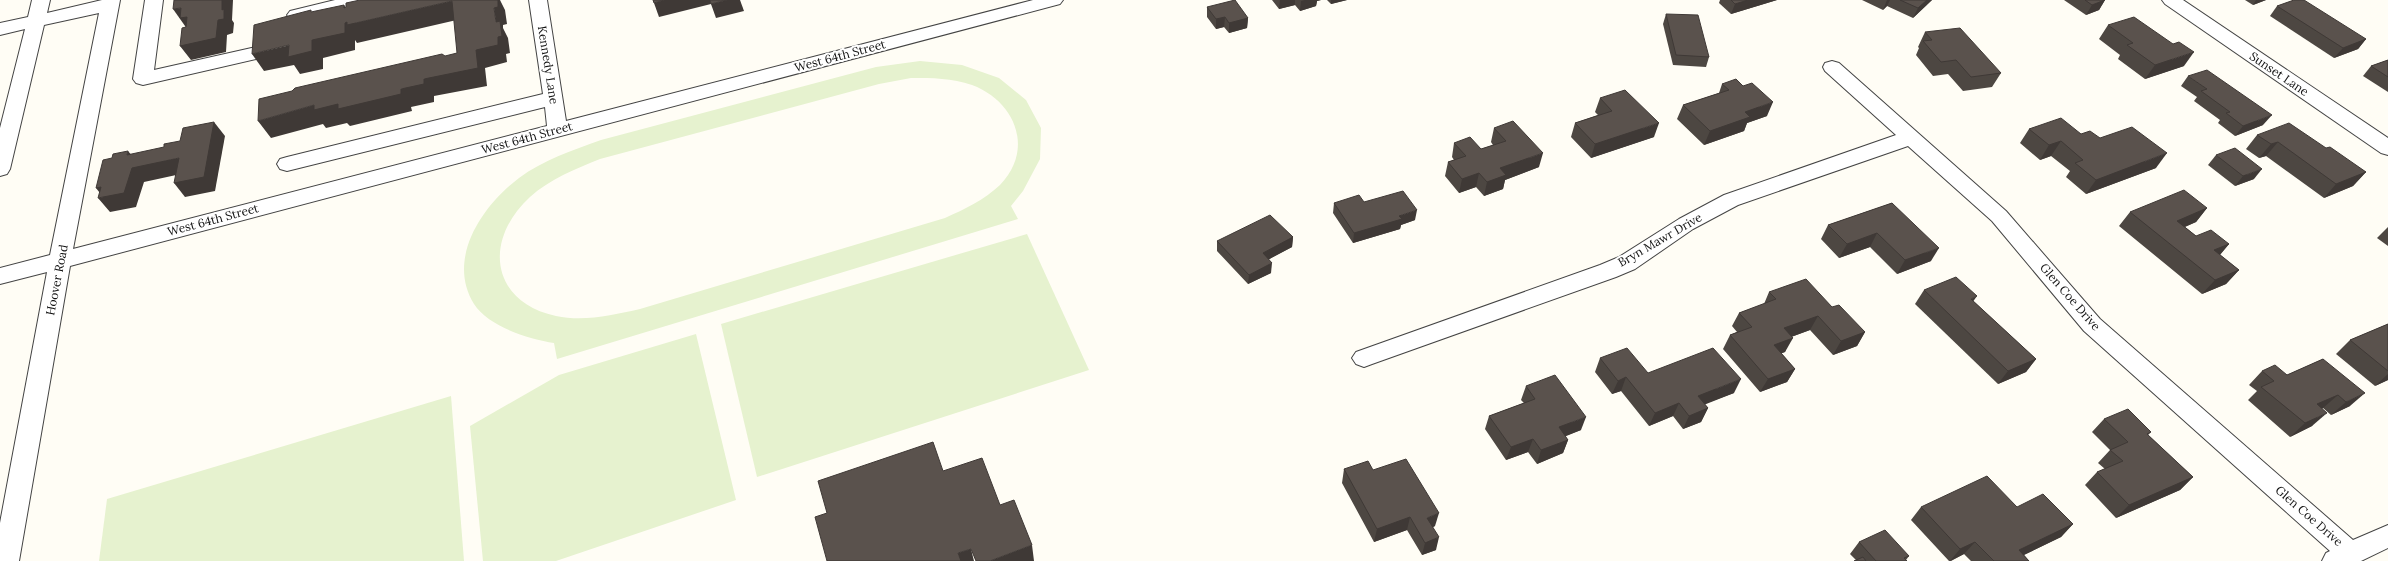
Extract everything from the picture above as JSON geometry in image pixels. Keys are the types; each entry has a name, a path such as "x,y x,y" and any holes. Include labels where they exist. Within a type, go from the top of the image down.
{"street":[{"path":"0,169 41,0"},
{"path":"154,0 143,79 256,53"},
{"path":"296,15 359,0"},
{"name":"Kennedy Lane","path":"538,0 558,130"},
{"name":"West 64th Street","path":"0,276 1054,0"},
{"name":"Sunset Lane","path":"2170,0 2388,148"},
{"path":"0,29 110,2"},
{"name":"Hoover Road","path":"6,561 60,260 110,2"},
{"name":"Glen Coe Drive","path":"1832,67 1999,216 2092,325 2343,557"},
{"path":"287,164 553,98"},
{"name":"Bryn Mawr Drive","path":"1364,358 1608,271 1627,262 1686,224 1731,200 1911,136"},
{"path":"2343,557 2388,536"}],"green space":[{"path":"920,61 962,65 999,78 1026,100 1041,128 1040,159 1023,191 1011,206 1018,219 557,359 554,343 510,331 489,319 474,304 466,287 464,269 466,252 472,235 481,218 492,203 519,178 538,166 558,156 601,140 876,67","holes":["911,78 942,79 972,85 987,92 999,102 1009,114 1015,128 1018,142 1016,156 1011,171 1000,185 974,204 945,218 640,309 609,315 588,318 567,318 556,316 534,308 517,297 506,283 501,267 500,249 505,231 515,214 530,197 563,175 600,159 879,84"]},
{"path":"1027,234 1089,370 757,477 721,324"},
{"path":"696,334 736,500 556,561 483,561 470,426 559,375"},
{"path":"451,396 464,561 99,561 107,499"}],"building":[{"path":"174,0 222,0 224,19 218,20 216,38 180,46 182,28 186,27 187,17 180,18 181,8 173,9"},
{"path":"360,0 498,0 498,7 494,8 496,22 500,21 502,36 498,37 498,45 476,50 478,68 424,79 424,84 401,89 401,94 338,109 338,104 314,110 314,105 258,121 259,99 292,91 295,88 442,54 445,56 457,53 452,1 347,25 347,22 345,23 345,33 312,40 312,51 288,57 289,45 252,54 254,25 311,10 311,12 344,5 344,8 346,7 346,3"},
{"path":"653,0 664,0 654,3"},
{"path":"710,0 727,0 711,4"},
{"path":"1235,0 1248,18 1229,23 1225,17 1216,19 1207,7"},
{"path":"1731,0 1748,0 1735,4"},
{"path":"1900,0 1927,0 1918,8"},
{"path":"2085,0 2105,0 2092,5"},
{"path":"2294,0 2304,0 2366,39 2343,48 2277,6"},
{"path":"1666,14 1698,15 1709,57 1676,55"},
{"path":"2134,17 2173,44 2179,42 2194,52 2155,65 2127,45 2133,43 2108,25"},
{"path":"1960,28 2001,73 1971,77 1956,60 1941,62 1923,41 1932,40 1925,32"},
{"path":"2388,60 2388,77 2371,66"},
{"path":"2207,70 2272,115 2243,126 2226,113 2230,112 2201,91 2207,89 2188,76"},
{"path":"1736,79 1743,86 1752,83 1773,102 1745,112 1750,117 1710,131 1683,105 1729,90 1722,84"},
{"path":"1625,90 1659,123 1595,144 1575,123 1612,111 1600,98"},
{"path":"2061,118 2081,134 2090,131 2100,138 2132,127 2167,153 2096,180 2075,163 2083,160 2061,141 2049,145 2029,129"},
{"path":"1513,121 1543,153 1500,168 1506,175 1487,182 1479,173 1462,179 1448,162 1466,156 1454,143 1470,137 1481,149 1506,141 1494,128"},
{"path":"214,122 204,177 174,183 179,158 132,168 124,193 98,198 101,187 96,188 103,160 112,158 113,154 128,151 127,155 164,147 164,144 180,141 183,128"},
{"path":"2289,123 2326,148 2330,147 2366,172 2336,184 2278,142 2271,144 2257,135"},
{"path":"2235,148 2262,169 2243,176 2216,155"},
{"path":"2184,190 2207,208 2177,221 2196,236 2211,230 2229,244 2214,250 2239,270 2215,280 2130,212"},
{"path":"1403,191 1417,210 1399,216 1402,219 1354,233 1334,203 1359,195 1364,202"},
{"path":"1892,203 1939,248 1905,260 1877,233 1847,244 1828,225"},
{"path":"1270,215 1293,237 1263,253 1272,263 1249,275 1217,241"},
{"path":"1956,277 1977,296 1971,299 2036,359 2008,371 1924,290"},
{"path":"1806,279 1832,307 1839,305 1865,332 1841,341 1818,316 1784,328 1793,338 1774,345 1795,369 1768,379 1730,335 1752,327 1739,313 1776,299 1769,292"},
{"path":"2388,324 2388,371 2350,340"},
{"path":"1627,348 1648,373 1713,348 1741,379 1698,396 1708,408 1689,416 1679,403 1655,413 1626,377 1618,381 1600,358"},
{"path":"2323,359 2365,393 2346,402 2338,395 2317,404 2327,413 2305,423 2261,387 2274,381 2262,371 2275,365 2287,375"},
{"path":"1555,375 1586,417 1559,427 1568,440 1541,450 1533,439 1511,447 1489,416 1535,399 1526,386"},
{"path":"2128,409 2151,432 2147,434 2193,477 2129,505 2097,472 2123,461 2110,450 2128,442 2104,419"},
{"path":"933,442 943,471 982,458 1000,505 1014,500 1032,545 990,561 976,561 971,549 958,553 961,561 827,561 815,517 827,513 818,481"},
{"path":"1406,459 1439,513 1427,518 1439,537 1425,543 1410,517 1377,529 1344,469 1368,461 1373,470"},
{"path":"1987,476 2017,507 2043,494 2073,524 2019,550 2029,561 1994,561 1975,542 1960,549 1921,507"},
{"path":"1885,530 1909,556 1904,558 1907,561 1876,561 1859,542"},
{"path":"1863,557 1866,561 1854,561"}]}
